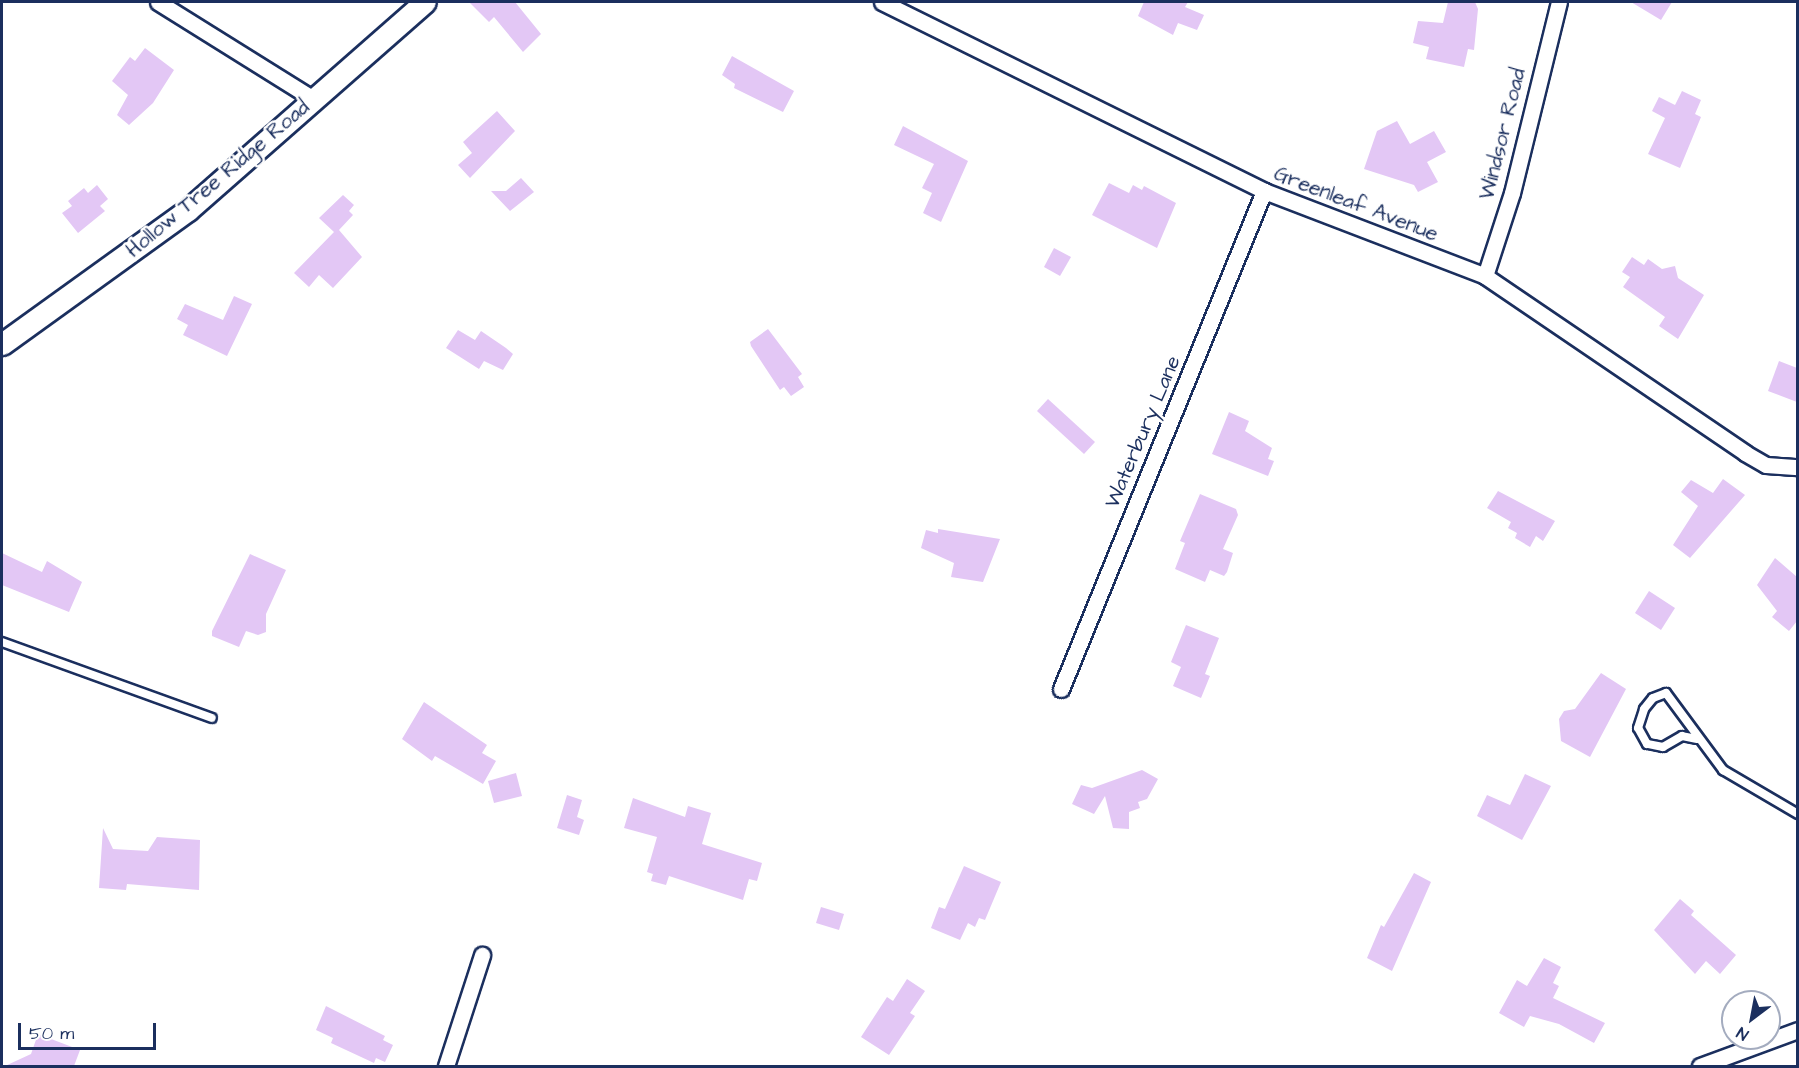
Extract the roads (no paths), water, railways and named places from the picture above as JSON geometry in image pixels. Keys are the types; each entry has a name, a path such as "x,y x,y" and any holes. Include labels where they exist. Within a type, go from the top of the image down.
{"street":[{"path":"158,2 313,99"},
{"name":"Hollow Tree Ridge Road","path":"2,342 188,210 425,2"},
{"name":"Greenleaf Avenue","path":"882,2 1264,191 1485,276 1745,453 1766,465 1797,467"},
{"name":"Windsor Road","path":"1485,276 1512,193 1558,2"},
{"name":"Waterbury Lane","path":"1061,689 1264,191"},
{"path":"446,1066 482,955"},
{"path":"1700,1066 1797,1030"}],"lane":[{"path":"2,642 212,718"},
{"path":"1697,739 1682,736 1663,747 1647,744 1638,728 1644,709 1653,698 1666,693 1677,702 1697,739 1723,770 1797,814"}]}
